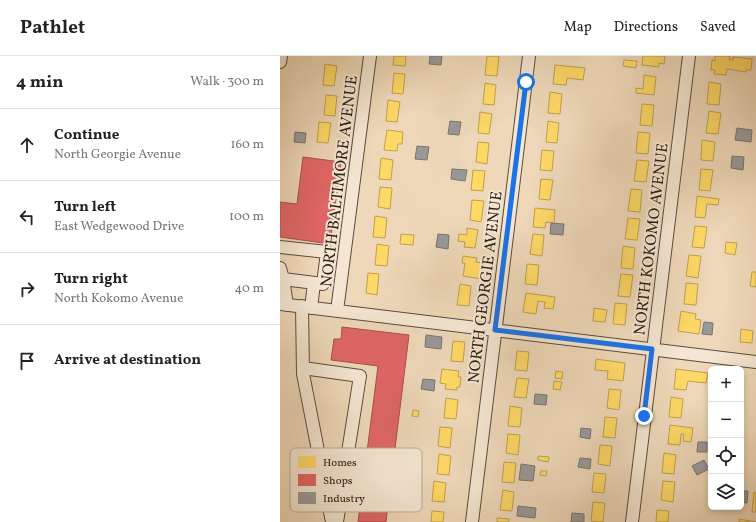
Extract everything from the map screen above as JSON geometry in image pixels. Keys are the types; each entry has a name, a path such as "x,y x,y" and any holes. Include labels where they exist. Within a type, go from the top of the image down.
{"street":[{"path":"280,62 281,56"},
{"name":"NORTH BALTIMORE AVENUE","path":"338,311 370,56"},
{"name":"NORTH GEORGIE AVENUE","path":"472,522 529,56"},
{"name":"NORTH KOKOMO AVENUE","path":"632,522 689,56"},
{"path":"280,247 327,252 323,284 282,274 284,304 756,362"},
{"path":"326,265 343,268"},
{"path":"314,283 307,307 303,368 318,448"},
{"path":"303,368 360,376 349,448"},
{"path":"330,512 332,522"},
{"path":"337,522 339,512"}],"building: Homes":[{"path":"394,56 406,56 405,66 393,65"},
{"path":"487,56 499,56 497,76 485,75"},
{"path":"643,56 665,56 664,64 659,63 659,67 642,65"},
{"path":"715,56 730,56 729,59 733,60 733,57 752,59 751,70 746,70 746,72 727,69 726,75 714,74 715,70 711,70 712,60 715,61"},
{"path":"624,60 637,61 636,68 623,66"},
{"path":"325,64 337,66 334,86 323,85"},
{"path":"555,65 585,68 583,80 567,78 566,85 553,84"},
{"path":"394,73 405,74 403,94 392,93"},
{"path":"644,75 656,77 654,95 636,93 636,88 643,89"},
{"path":"709,82 721,84 719,105 707,104"},
{"path":"485,83 496,85 494,105 483,104"},
{"path":"550,92 562,94 560,114 548,113"},
{"path":"326,95 337,96 335,116 324,115"},
{"path":"388,100 400,102 397,122 386,121"},
{"path":"642,104 654,105 652,126 640,125"},
{"path":"709,111 721,113 718,134 706,133"},
{"path":"480,112 492,114 489,134 478,133"},
{"path":"548,121 559,123 557,143 546,142"},
{"path":"319,122 331,123 328,143 317,142"},
{"path":"387,130 403,132 402,144 398,144 397,151 384,150"},
{"path":"638,132 650,133 648,154 636,153"},
{"path":"702,140 715,142 713,161 701,160"},
{"path":"478,142 489,143 487,164 476,162"},
{"path":"542,150 554,151 552,171 540,170"},
{"path":"381,158 393,160 391,180 379,179"},
{"path":"637,160 649,161 646,182 634,181"},
{"path":"701,169 713,170 710,191 699,190"},
{"path":"473,170 485,171 483,191 471,190"},
{"path":"541,179 553,180 550,200 539,199"},
{"path":"380,187 392,188 390,209 378,207"},
{"path":"631,189 642,190 640,212 628,211"},
{"path":"697,196 719,199 718,205 707,204 705,218 695,217"},
{"path":"472,200 484,201 481,222 470,220"},
{"path":"535,208 555,210 554,223 546,222 545,228 533,227"},
{"path":"375,216 387,218 385,238 373,237"},
{"path":"628,218 640,219 637,240 625,239"},
{"path":"695,226 707,227 704,248 692,247"},
{"path":"467,228 478,230 475,248 464,247 465,242 458,241 459,234 467,235"},
{"path":"401,234 414,235 413,245 400,244"},
{"path":"533,234 544,235 542,256 530,254"},
{"path":"726,242 737,243 735,255 725,253"},
{"path":"377,244 389,246 387,266 375,265"},
{"path":"623,246 635,248 633,269 621,268"},
{"path":"689,255 701,256 698,278 686,276"},
{"path":"463,256 477,258 476,262 483,263 481,279 463,276 465,263 462,263"},
{"path":"527,264 539,265 537,285 525,284"},
{"path":"752,272 756,272 756,287 750,286"},
{"path":"368,273 379,274 377,295 366,293"},
{"path":"621,274 633,275 630,297 618,296"},
{"path":"686,283 698,284 696,305 684,304"},
{"path":"460,284 471,286 469,306 457,305"},
{"path":"526,293 555,297 553,309 544,308 545,302 538,301 536,314 523,312"},
{"path":"615,303 627,304 625,325 613,324"},
{"path":"594,308 607,310 605,322 593,321"},
{"path":"681,311 696,314 695,319 701,320 699,334 678,331"},
{"path":"741,329 753,331 752,343 740,342"},
{"path":"453,341 465,342 463,362 451,361"},
{"path":"517,351 529,352 527,371 515,370"},
{"path":"596,359 625,363 623,381 607,379 608,371 595,370"},
{"path":"442,369 459,371 458,377 461,377 460,387 457,387 457,390 445,389 446,384 440,383"},
{"path":"676,369 708,373 706,383 688,381 686,390 674,389"},
{"path":"556,371 563,372 562,379 555,378"},
{"path":"517,378 529,379 526,398 514,397"},
{"path":"554,381 562,382 560,390 553,389"},
{"path":"609,389 621,390 619,410 607,408"},
{"path":"671,397 683,399 681,418 669,417"},
{"path":"446,398 458,400 456,419 444,418"},
{"path":"510,406 522,408 520,427 508,426"},
{"path":"413,410 419,411 418,417 412,416"},
{"path":"605,417 617,418 615,438 603,437"},
{"path":"670,425 693,428 691,442 683,441 684,434 681,434 680,445 668,444"},
{"path":"440,427 452,428 450,448 438,446"},
{"path":"508,434 520,435 518,455 506,453"},
{"path":"600,445 612,446 610,466 598,464"},
{"path":"664,453 676,455 674,474 662,473"},
{"path":"439,454 451,456 449,475 437,474"},
{"path":"538,456 549,457 548,462 538,460"},
{"path":"504,462 516,463 514,483 502,482"},
{"path":"541,471 547,471 546,476 540,475"},
{"path":"594,473 606,474 604,493 592,492"},
{"path":"434,481 446,483 444,502 432,501"},
{"path":"663,481 675,482 673,502 661,500"},
{"path":"503,490 514,492 512,511 500,510"},
{"path":"754,492 756,493 756,512 752,512"},
{"path":"593,502 605,503 603,522 591,521"},
{"path":"657,510 669,511 668,522 656,522"},
{"path":"432,511 444,512 443,522 431,522"},
{"path":"497,518 509,519 509,522 497,522"},
{"path":"739,519 756,522 739,522"}],"building: Shops":[{"path":"303,157 341,162 330,244 280,237 280,202 297,204"},
{"path":"342,327 409,335 395,448 367,448 378,366 331,360 334,339 341,339"},
{"path":"359,512 387,512 386,522 358,522"}],"building: Industry":[{"path":"430,56 442,56 441,65 429,64"},
{"path":"450,121 461,122 459,135 448,134"},
{"path":"737,128 752,130 751,142 735,140"},
{"path":"295,132 306,133 305,143 294,142"},
{"path":"417,146 429,147 427,160 415,159"},
{"path":"732,156 744,157 743,170 731,168"},
{"path":"452,169 467,170 465,181 451,179"},
{"path":"551,223 564,224 563,235 550,234"},
{"path":"438,234 449,235 448,249 436,247"},
{"path":"704,322 713,323 712,335 702,334"},
{"path":"426,335 442,337 441,349 425,347"},
{"path":"423,379 435,380 434,391 421,389"},
{"path":"535,394 547,395 546,405 534,404"},
{"path":"581,428 591,429 590,439 580,437"},
{"path":"698,442 707,442 707,452 697,452"},
{"path":"580,458 591,459 590,469 578,467"},
{"path":"704,460 708,470 697,475 692,466"},
{"path":"521,464 535,466 533,481 519,480"},
{"path":"744,491 748,491 747,503 744,502"},
{"path":"518,506 536,508 535,518 517,516"},
{"path":"572,513 584,514 584,522 571,522"}],"route":[{"path":"526,82 495,330 652,349 644,416"}]}
